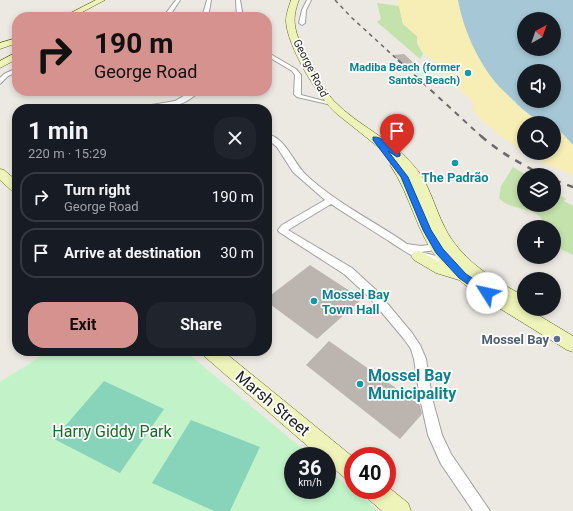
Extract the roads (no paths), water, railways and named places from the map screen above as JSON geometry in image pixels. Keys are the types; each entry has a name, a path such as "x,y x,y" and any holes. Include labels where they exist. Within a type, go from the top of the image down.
{"street":[{"path":"77,12 101,0"},
{"path":"84,12 107,0"},
{"path":"170,12 178,0"},
{"path":"206,12 208,0"},
{"path":"238,0 239,12"},
{"name":"George Road","path":"295,0 290,13 290,25 299,48 322,94 330,104 376,139 404,177 427,230 453,259 462,276 499,301 573,345"},
{"path":"302,23 304,10 309,0"},
{"path":"86,12 93,7"},
{"path":"0,46 12,42"},
{"path":"0,58 12,51"},
{"path":"0,65 12,57"},
{"path":"272,57 294,70 298,75 297,94 299,96"},
{"path":"0,82 6,75 12,72"},
{"path":"299,96 322,94"},
{"path":"172,104 189,96"},
{"path":"299,96 330,104"},
{"path":"272,138 280,145 294,168 314,187 331,200 441,269 462,276"},
{"path":"331,200 285,227 283,230 286,234 334,261 357,278 372,293 408,336 416,348 420,360 426,398 435,435 450,464 482,511"},
{"path":"403,245 421,249 442,246"},
{"path":"419,256 436,260 453,259"},
{"name":"George Road","path":"453,259 517,300"},
{"path":"544,316 573,333"},
{"name":"Marsh Street","path":"216,356 344,463"},
{"path":"386,499 400,511"}],"water":[{"path":"458,0 573,0 573,145 561,132 561,116 531,116 522,108 561,108 561,64 517,64 517,104 489,74 477,54 463,22"}],"railway":[{"path":"335,0 351,17 399,61"},
{"path":"398,60 482,137"},
{"path":"481,136 495,147 529,168"},
{"path":"561,183 573,187"}],"place":[{"name":"Madiba Beach (former Santos Beach)","path":"468,73"},
{"name":"The Padrão","path":"455,163"},
{"name":"Mossel Bay Town Hall","path":"314,301"},
{"name":"Mossel Bay","path":"557,339"},
{"name":"Mossel Bay Municipality","path":"360,384"}],"park label":[{"name":"Harry Giddy Park","path":"112,431"}]}
